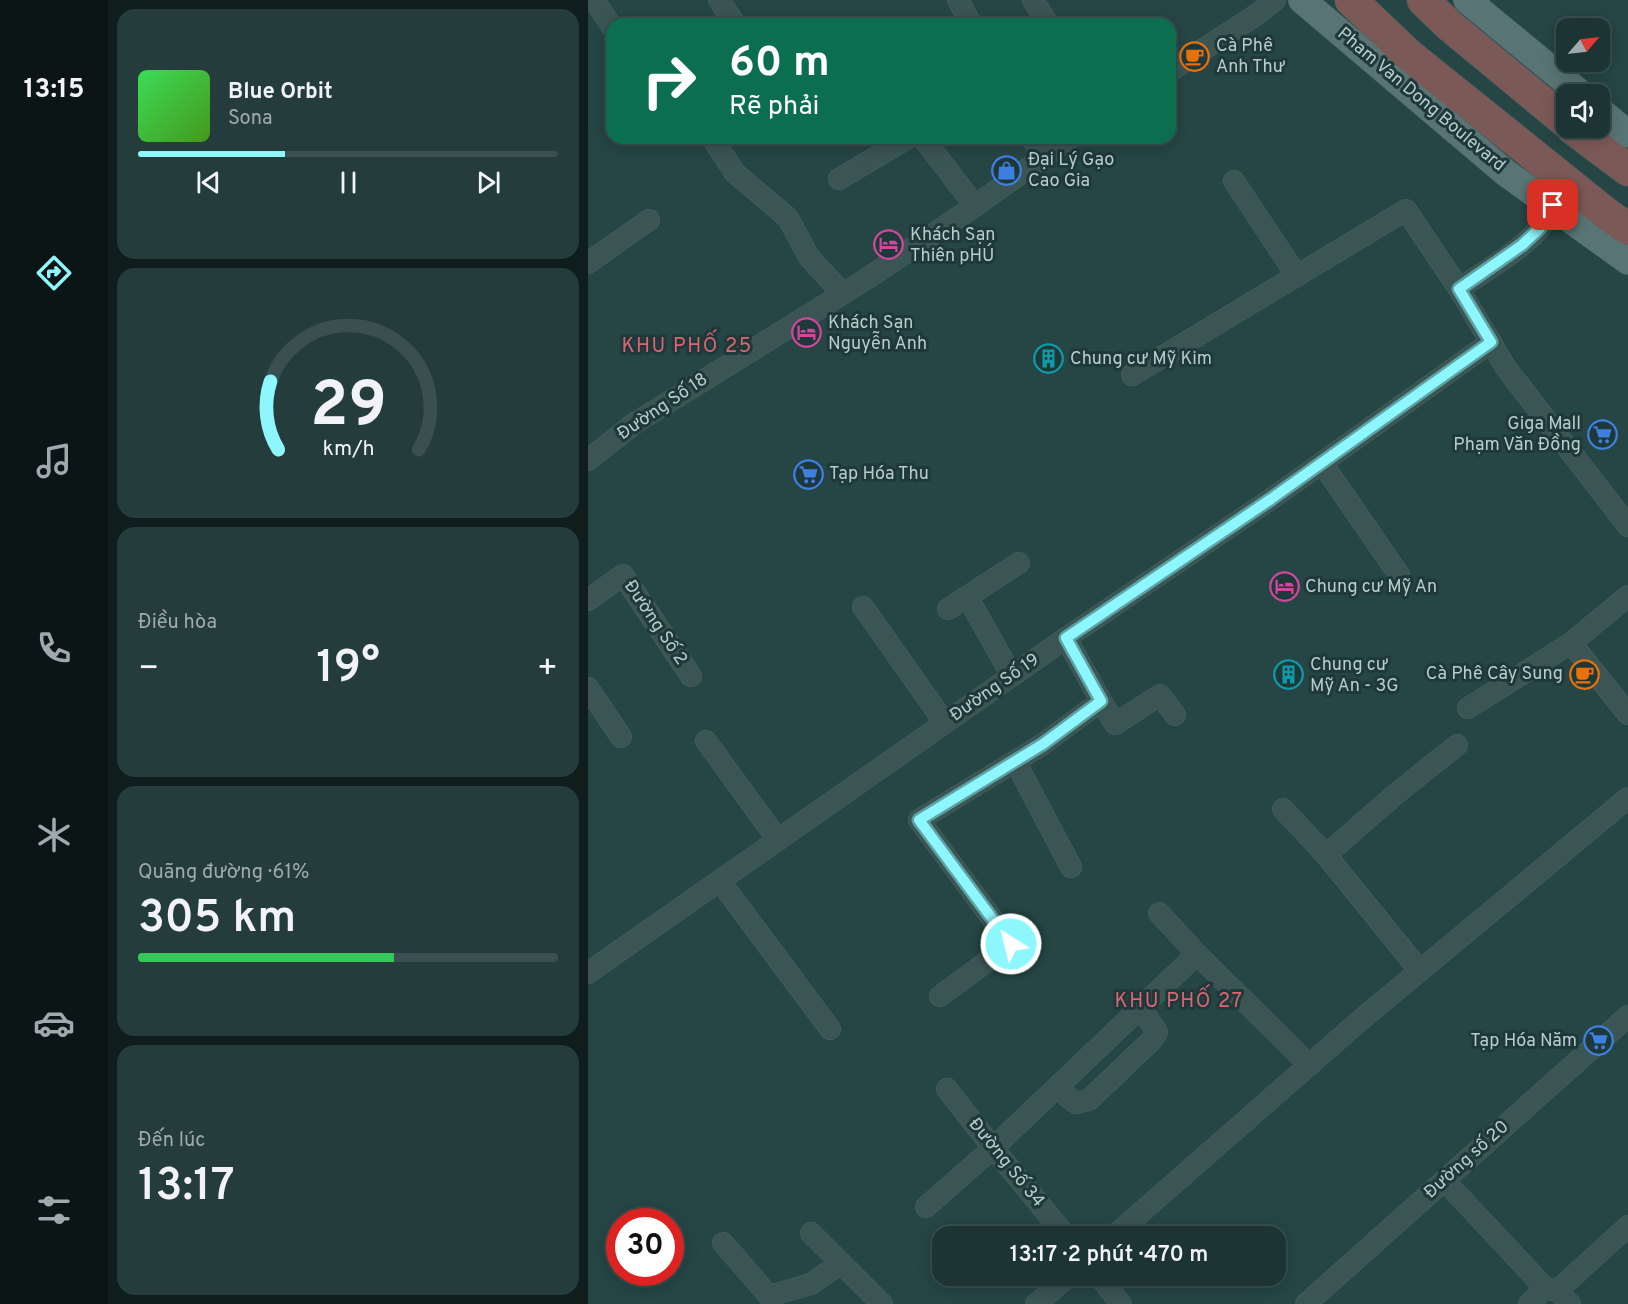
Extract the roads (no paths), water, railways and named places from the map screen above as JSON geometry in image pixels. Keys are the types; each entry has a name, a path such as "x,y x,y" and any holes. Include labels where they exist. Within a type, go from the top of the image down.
{"highway":[{"name":"Pham Van Dong Boulevard","path":"1352,0 1561,195 1628,229"},
{"path":"1423,0 1450,26 1556,114"},
{"path":"1585,138 1628,170"}],"main road":[{"name":"Pham Van Dong Boulevard","path":"1302,0 1506,173 1561,195 1628,261"},
{"path":"1467,0 1569,84"},
{"path":"1610,119 1628,134"}],"street":[{"path":"720,0 731,18"},
{"path":"958,0 968,18"},
{"path":"1033,0 1044,18"},
{"path":"1176,66 1256,15 1275,0"},
{"path":"591,1 606,20"},
{"path":"716,144 735,173 788,218 809,257 843,294"},
{"path":"839,179 898,144"},
{"path":"928,144 975,206"},
{"path":"1035,144 1043,158"},
{"name":"Đường Số 18","path":"592,449 843,294 975,206 1062,144"},
{"path":"1234,181 1297,276"},
{"path":"1459,289 1522,245 1540,228 1561,195"},
{"path":"1132,375 1406,210 1459,289 1506,369 1628,526"},
{"path":"588,263 649,220"},
{"name":"Đường Số 19","path":"588,973 1066,638 1322,463 1491,342"},
{"path":"1322,463 1399,575"},
{"path":"948,609 1019,563"},
{"name":"Đường Số 2","path":"588,600 623,575 692,676"},
{"path":"1468,708 1571,643 1628,596"},
{"path":"968,598 1012,676"},
{"path":"863,607 945,723"},
{"path":"1066,638 1115,724 1160,695 1175,715"},
{"path":"1571,643 1628,714"},
{"path":"588,688 621,737"},
{"path":"940,996 1011,944 919,820 1043,744 1101,701"},
{"path":"706,741 778,840"},
{"path":"1326,855 1397,793 1457,745"},
{"path":"1015,761 1071,867"},
{"path":"1125,1226 1420,970 1628,798"},
{"path":"1282,809 1326,855 1420,970"},
{"path":"720,880 830,1029"},
{"path":"1159,913 1309,1065"},
{"path":"926,1207 993,1148 1197,954"},
{"path":"1058,1086 1076,1103 1089,1100 1153,1039 1157,1032 1140,1007"},
{"name":"Đường số 20","path":"1306,1304 1628,1016"},
{"name":"Đường Số 34","path":"947,1089 1058,1226"},
{"path":"1444,1180 1557,1294"},
{"path":"1529,1304 1557,1294 1628,1226"},
{"path":"811,1233 882,1304"},
{"path":"723,1243 769,1296 811,1284 841,1263"},
{"path":"1036,1304 1057,1286"},
{"path":"1107,1286 1121,1304"}],"place":[{"name":"Cà Phê Anh Thư","path":"1195,56"},
{"name":"Đại Lý Gạo Cao Gia","path":"1007,170"},
{"name":"Khách Sạn Thiên pHÚ","path":"889,245"},
{"name":"Khách Sạn Nguyễn Anh","path":"807,333"},
{"name":"Chung cư Mỹ Kim","path":"1049,359"},
{"name":"Giga Mall Phạm Văn Đồng","path":"1602,434"},
{"name":"Tạp Hóa Thu","path":"808,474"},
{"name":"Chung cư Mỹ An","path":"1284,587"},
{"name":"Cà Phê Cây Sung","path":"1584,674"},
{"name":"Chung cư Mỹ An - 3G","path":"1289,675"},
{"name":"Tạp Hóa Năm","path":"1598,1041"}],"district":[{"name":"KHU PHỐ 25","path":"687,347"},
{"name":"KHU PHỐ 27","path":"1179,1002"}]}
